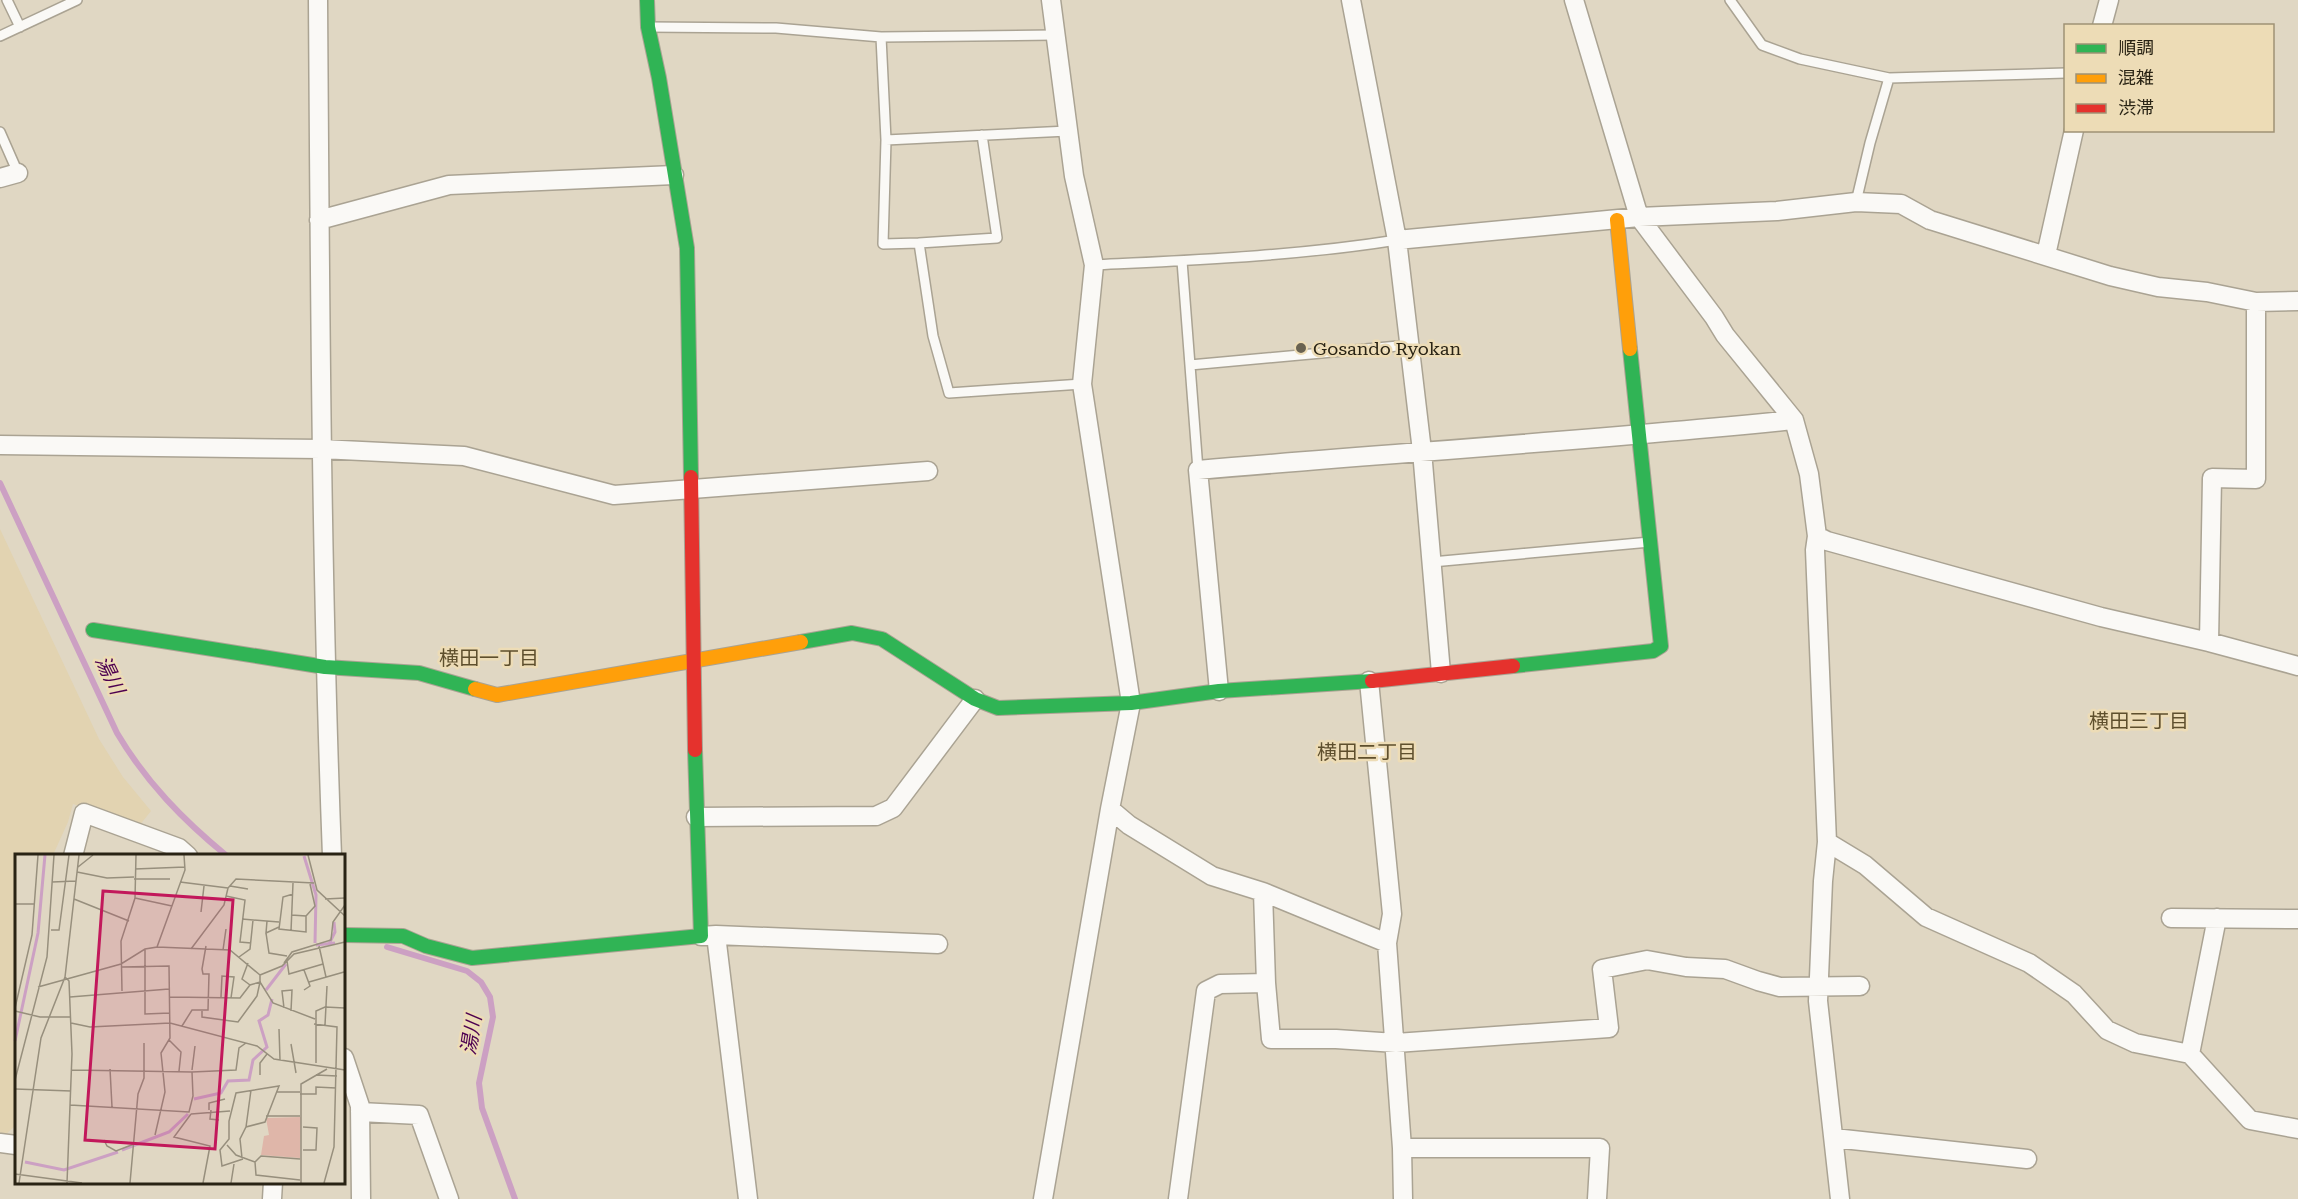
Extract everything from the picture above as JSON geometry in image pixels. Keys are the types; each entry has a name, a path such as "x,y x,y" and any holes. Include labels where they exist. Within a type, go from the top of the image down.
{"street":[{"path":"318,0 321,449 325,667 332,854"},
{"path":"647,0 648,27 659,78 687,248 696,817 709,936 748,1199"},
{"path":"1043,1199 1110,809 1131,703 1082,384 1094,265 1074,176 1051,0"},
{"path":"1351,0 1397,240 1422,451 1442,673"},
{"path":"1574,0 1639,217 1725,335 1794,420 1809,474 1817,536 1815,550 1827,842 1818,987 1840,1199"},
{"path":"2103,24 2109,0"},
{"path":"2046,255 2074,132"},
{"path":"0,178 18,173"},
{"path":"319,220 449,185 674,175"},
{"path":"1397,240 1639,217 1777,211 1856,202 1901,204 1930,219 2110,276 2158,287 2207,291 2256,302 2298,301"},
{"path":"93,630 325,667 419,673 497,694 852,633 882,639 975,699 998,708 1131,703 1219,691 1369,681 1653,651 1661,646 1617,220"},
{"path":"2209,642 2212,478 2256,479 2256,302"},
{"path":"1219,691 1198,470 1640,436 1794,420"},
{"path":"0,445 321,449 464,456 614,495 928,471"},
{"path":"1817,536 1827,541 2101,617 2209,642 2298,666"},
{"path":"1369,681 1392,914 1387,943 1396,1043 1403,1199"},
{"path":"696,817 876,816 893,808 975,699"},
{"path":"1110,809 1129,825 1212,876 1263,892 1387,943"},
{"path":"73,854 84,813 179,848 187,854"},
{"path":"1827,842 1865,865 1926,917 2030,963 2074,994 2107,1030 2135,1043 2190,1054 2250,1120 2298,1129"},
{"path":"1263,892 1266,983 1271,1039 1336,1039 1396,1043 1609,1028 1602,969 1647,960 1686,967 1725,969 1780,987 1860,986"},
{"path":"2171,918 2298,919"},
{"path":"2190,1054 2217,918"},
{"path":"345,935 403,936 426,946 472,958 709,936 938,944"},
{"path":"1178,1199 1206,991 1220,984 1266,983"},
{"path":"345,1061 360,1112 352,1132 361,1199"},
{"path":"360,1112 419,1115 449,1199"},
{"path":"1834,1138 2027,1159"},
{"path":"0,1143 15,1145"},
{"path":"1402,1148 1600,1148 1597,1199"},
{"path":"272,1199 273,1184"}],"lane":[{"path":"7,0 20,27"},
{"path":"0,36 77,0"},
{"path":"1730,0 1762,45 1800,59 1889,78 2064,73"},
{"path":"648,27 776,28 880,37 1054,34"},
{"path":"880,37 886,140 883,244 997,238 982,135"},
{"path":"1856,202 1889,78"},
{"path":"886,140 1068,131"},
{"path":"0,132 18,173"},
{"path":"1094,265 1182,261 1361,246 1397,240"},
{"path":"919,243 933,336 949,393 1082,384"},
{"path":"1182,261 1198,470"},
{"path":"1190,365 1409,345"},
{"path":"1432,562 1650,542"}],"shaded area":[{"path":"0,529 99,739 123,777 151,811 139,826 73,804 68,822 53,854 15,854 15,1126 0,1137"}],"waterway":[{"name":"湯川","path":"0,483 117,733 140,768 166,799 225,854"},
{"name":"湯川","path":"387,947 467,971 481,982 490,997 493,1017 479,1083 482,1108 515,1199"}],"traffic: fast":[{"path":"647,0 648,27 659,78 687,248 691,477"},
{"path":"1513,666 1653,651 1661,646 1630,349"},
{"path":"93,630 325,667 419,673 475,689"},
{"path":"801,642 852,633 882,639 975,699 998,708 1131,703 1219,691 1372,681"},
{"path":"345,935 403,936 426,946 472,958 701,936 695,750"}],"traffic: slow":[{"path":"1617,220 1630,349"},
{"path":"475,689 497,695 801,642"}],"traffic: jam":[{"path":"691,477 695,750"},
{"path":"1372,681 1513,666"}],"place":[{"name":"Gosando Ryokan","path":"1301,348"}],"district":[{"name":"横田一丁目","path":"489,658"},
{"name":"横田三丁目","path":"2139,721"},
{"name":"横田二丁目","path":"1367,752"}]}
